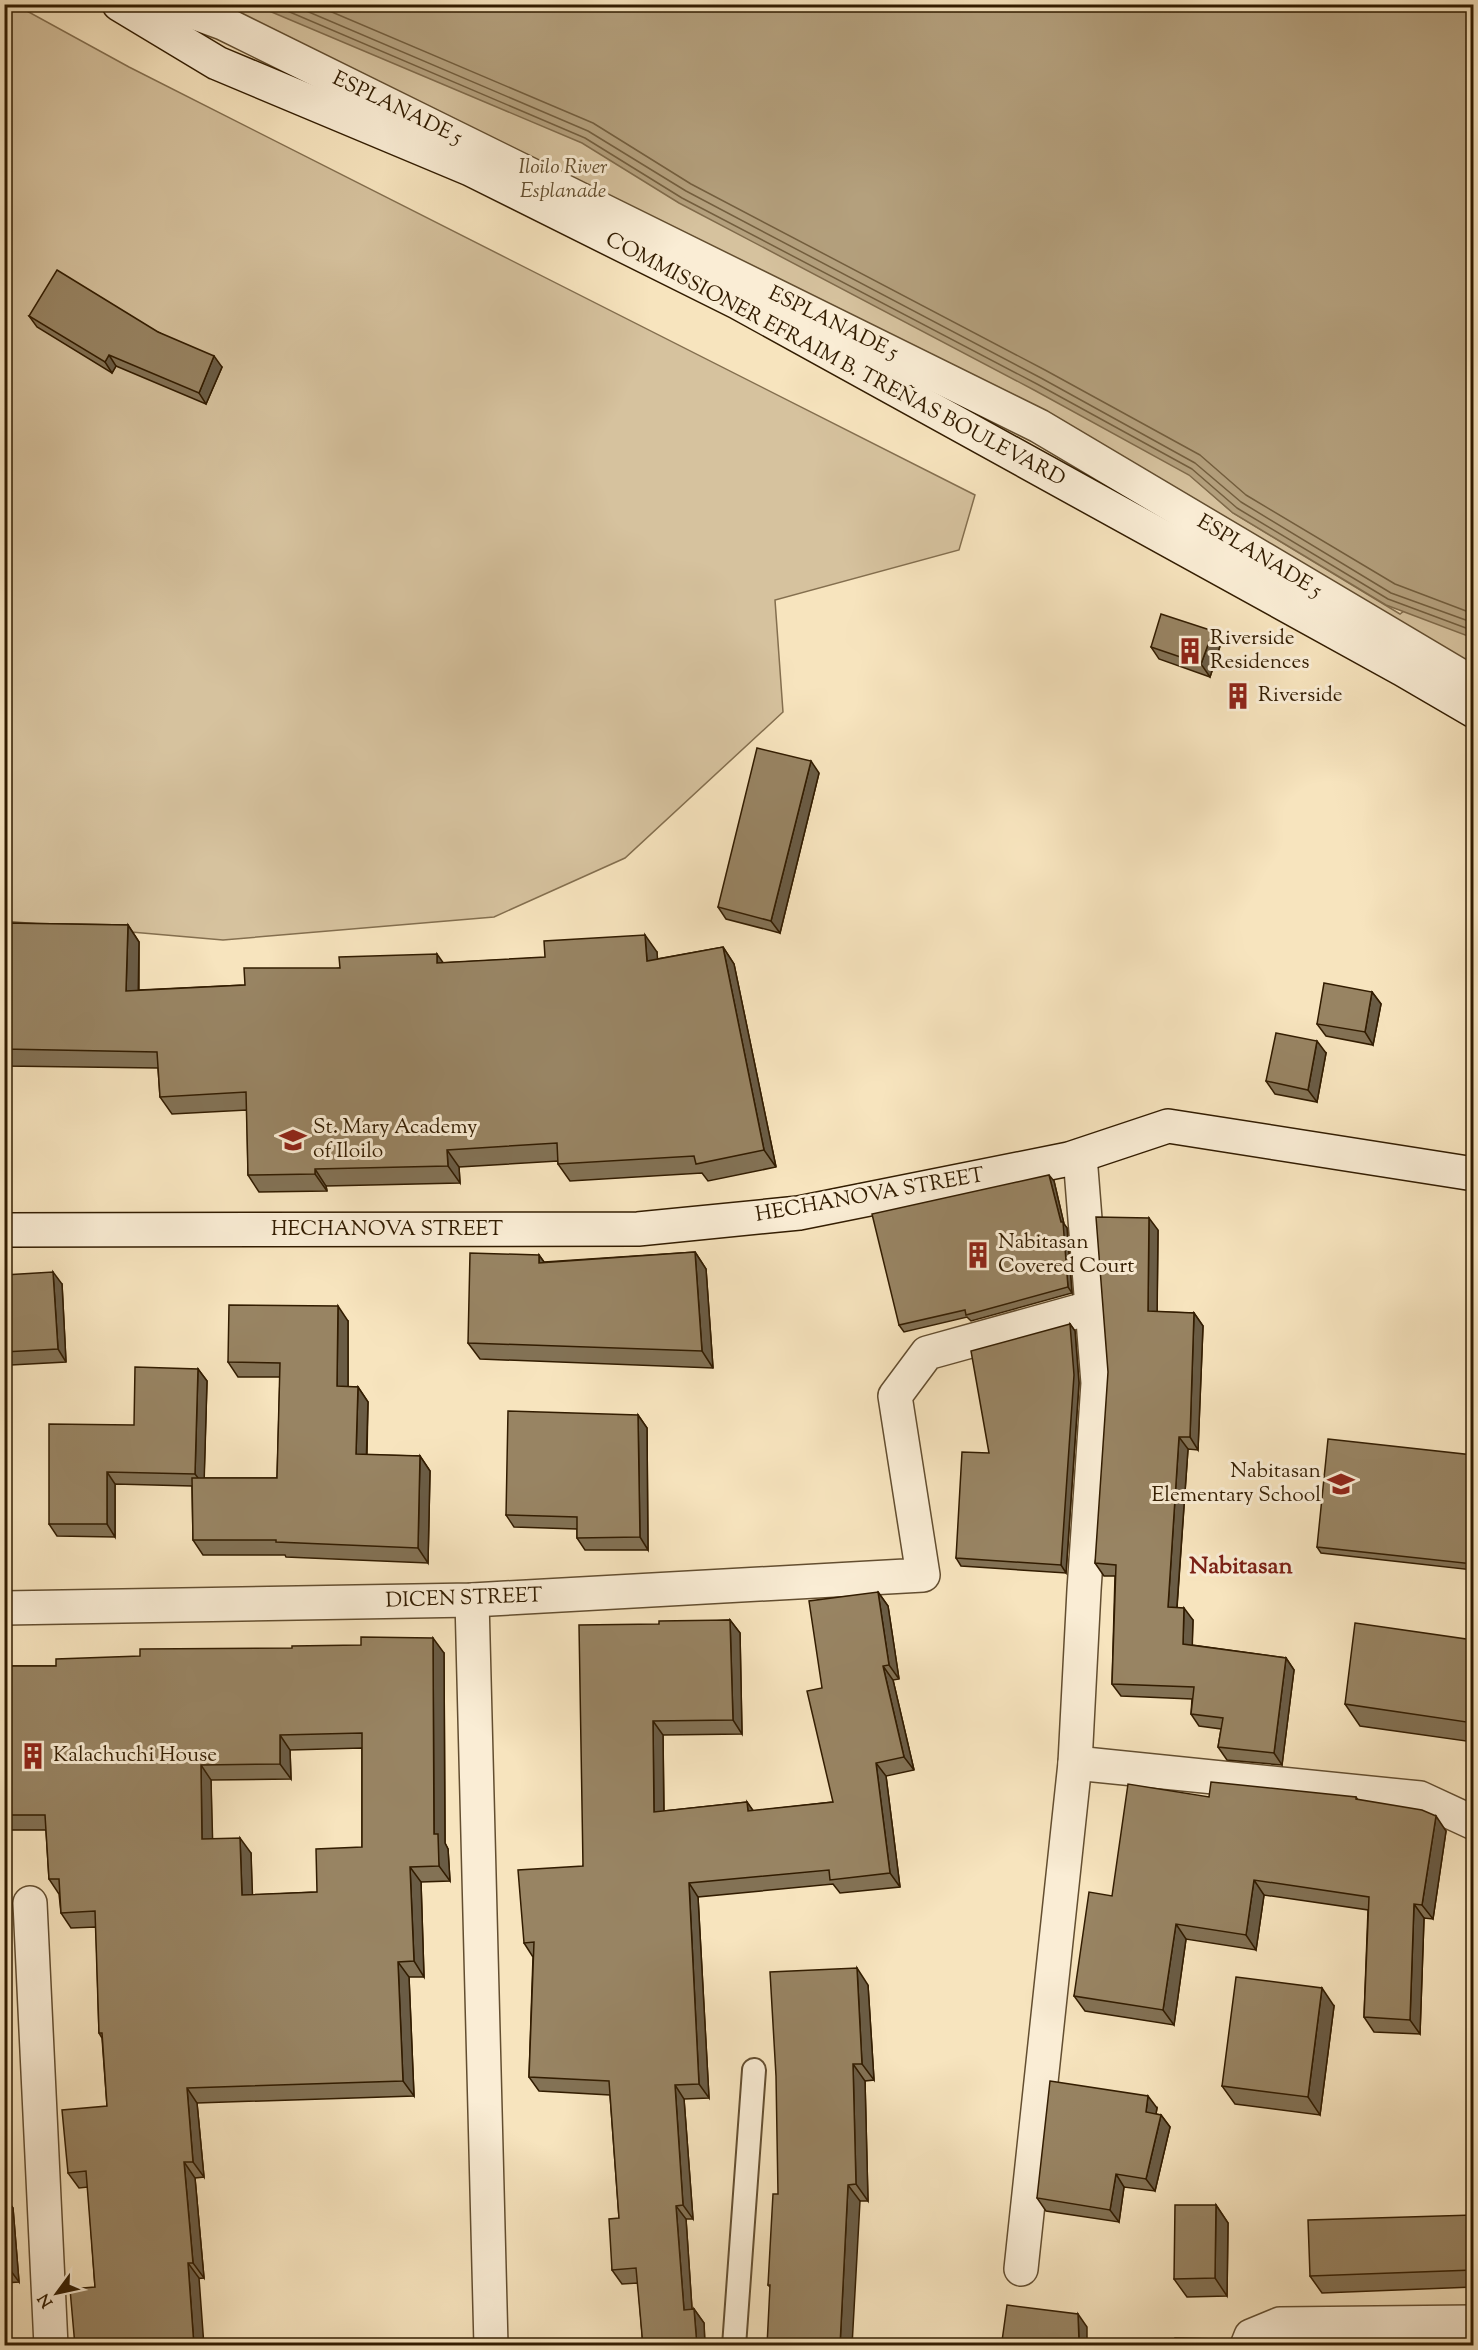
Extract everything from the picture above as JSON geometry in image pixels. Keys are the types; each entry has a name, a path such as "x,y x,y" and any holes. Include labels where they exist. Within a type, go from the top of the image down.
{"street":[{"name":"COMMISSIONER EFRAIM B. TREÑAS BOULEVARD","path":"119,4 217,63 470,169 739,303 1402,669 1473,711"},
{"name":"ESPLANADE 5","path":"171,4 223,23 1039,426 1473,684"},
{"name":"HECHANOVA STREET","path":"4,1230 638,1229 799,1213 1080,1156 1168,1126 1473,1174"},
{"path":"1022,2269 1075,1763 1098,1383 1080,1156"},
{"name":"DICEN STREET","path":"4,1608 472,1600 923,1575 895,1396 927,1353 1093,1307"},
{"path":"472,1600 491,2346"},
{"path":"1075,1763 1420,1798 1473,1823"},
{"path":"30,1903 51,2346"},
{"path":"1247,2346 1251,2336 1280,2324 1407,2335 1473,2322"}],"lane":[{"path":"734,2346 754,2070"}],"green space":[{"path":"4,5 16,5 129,67 975,495 959,550 775,600 783,712 625,858 494,917 223,940 5,921"},
{"name":"Iloilo River Esplanade","path":"153,5 500,5 810,140 1233,513 1400,614 1446,577 1473,593 1473,691 1034,433"}],"water":[{"path":"255,5 1473,5 1473,638 1386,605 1233,513 1189,475 1034,390 679,203 582,143"}],"building":[{"path":"57,270 158,332 214,356 199,393 109,355 105,362 29,316"},
{"path":"1161,614 1213,631 1201,664 1151,647"},
{"path":"757,748 811,761 771,921 718,907"},
{"path":"4,923 128,925 126,991 245,985 244,968 340,968 339,957 437,954 437,963 545,957 544,941 645,935 647,961 723,947 764,1150 696,1164 694,1156 558,1164 557,1143 447,1150 448,1166 315,1169 315,1174 248,1175 246,1092 160,1097 157,1052 4,1049"},
{"path":"1324,983 1372,992 1365,1032 1317,1024"},
{"path":"1276,1033 1317,1041 1308,1090 1266,1081"},
{"name":"Nabitasan Covered Court","path":"1049,1175 1061,1222 1063,1222 1068,1287 966,1315 965,1310 899,1325 872,1214"},
{"path":"1096,1217 1149,1218 1148,1311 1194,1313 1190,1437 1179,1437 1168,1607 1184,1608 1183,1644 1286,1658 1274,1753 1218,1747 1223,1718 1191,1714 1194,1687 1112,1684 1116,1565 1095,1563 1108,1372"},
{"path":"695,1252 702,1351 468,1343 470,1253 539,1255 539,1263"},
{"path":"53,1272 58,1349 4,1352 4,1275"},
{"path":"229,1305 338,1306 337,1386 358,1387 356,1454 420,1456 418,1548 276,1542 276,1540 193,1540 192,1478 277,1478 280,1363 228,1362"},
{"path":"1070,1324 1074,1375 1061,1565 956,1558 962,1452 989,1453 971,1351"},
{"path":"135,1367 198,1369 195,1474 107,1472 107,1524 49,1524 49,1424 134,1425"},
{"path":"508,1411 638,1415 640,1537 577,1538 577,1517 506,1515"},
{"path":"1328,1439 1473,1455 1473,1564 1317,1547"},
{"path":"878,1592 889,1665 883,1666 904,1757 876,1763 890,1873 830,1880 829,1870 689,1883 699,2084 675,2085 683,2205 676,2206 684,2310 694,2309 697,2346 643,2346 636,2268 612,2270 609,2219 619,2218 609,2081 529,2077 534,1942 524,1943 518,1870 583,1866 579,1625 730,1620 733,1720 653,1721 654,1812 747,1802 748,1811 833,1802 807,1691 822,1688 809,1601"},
{"path":"1355,1623 1473,1640 1473,1723 1345,1704"},
{"path":"361,1637 433,1638 434,1834 438,1834 439,1866 410,1867 414,1961 398,1962 403,2081 187,2088 193,2162 184,2162 193,2263 188,2263 194,2346 75,2346 70,2289 95,2287 86,2171 68,2173 62,2110 107,2106 102,2033 99,2033 95,1911 61,1913 59,1879 49,1879 45,1815 4,1815 4,1666 56,1666 56,1659 140,1656 140,1649 361,1645","holes":["362,1733 362,1847 316,1849 317,1892 242,1895 240,1838 202,1839 201,1765 280,1764 280,1735"]},
{"path":"1211,1782 1356,1797 1356,1799 1422,1810 1436,1816 1422,1905 1414,1904 1410,2020 1364,2017 1369,1897 1254,1880 1246,1935 1176,1924 1163,2010 1074,1996 1089,1892 1112,1896 1128,1784 1209,1797"},
{"path":"857,1968 862,2064 853,2064 856,2184 848,2185 840,2346 767,2346 773,2194 778,2194 776,2076 770,1972"},
{"path":"1236,1977 1322,1988 1308,2097 1222,2086"},
{"path":"1050,2081 1148,2096 1146,2112 1161,2115 1146,2179 1116,2174 1110,2210 1037,2198"},
{"path":"1175,2205 1216,2205 1215,2278 1174,2279"},
{"path":"1473,2215 1473,2270 1310,2276 1308,2220"},
{"path":"4,2219 8,2267 4,2267"},
{"path":"1007,2305 1078,2314 1079,2341 1110,2342 1109,2346 999,2346 999,2341 1002,2341"},
{"path":"1175,2338 1220,2339 1227,2346 1175,2346"},
{"path":"1251,2339 1369,2340 1369,2345 1456,2346 1245,2346"}],"place":[{"name":"Riverside Residences","path":"1190,651"},
{"name":"Riverside","path":"1238,696"},
{"name":"St. Mary Academy of Iloilo","path":"293,1140"},
{"name":"Nabitasan Covered Court","path":"978,1255"},
{"name":"Nabitasan Elementary School","path":"1341,1484"},
{"name":"Kalachuchi House","path":"33,1756"}],"district":[{"name":"Nabitasan","path":"1241,1567"}]}
